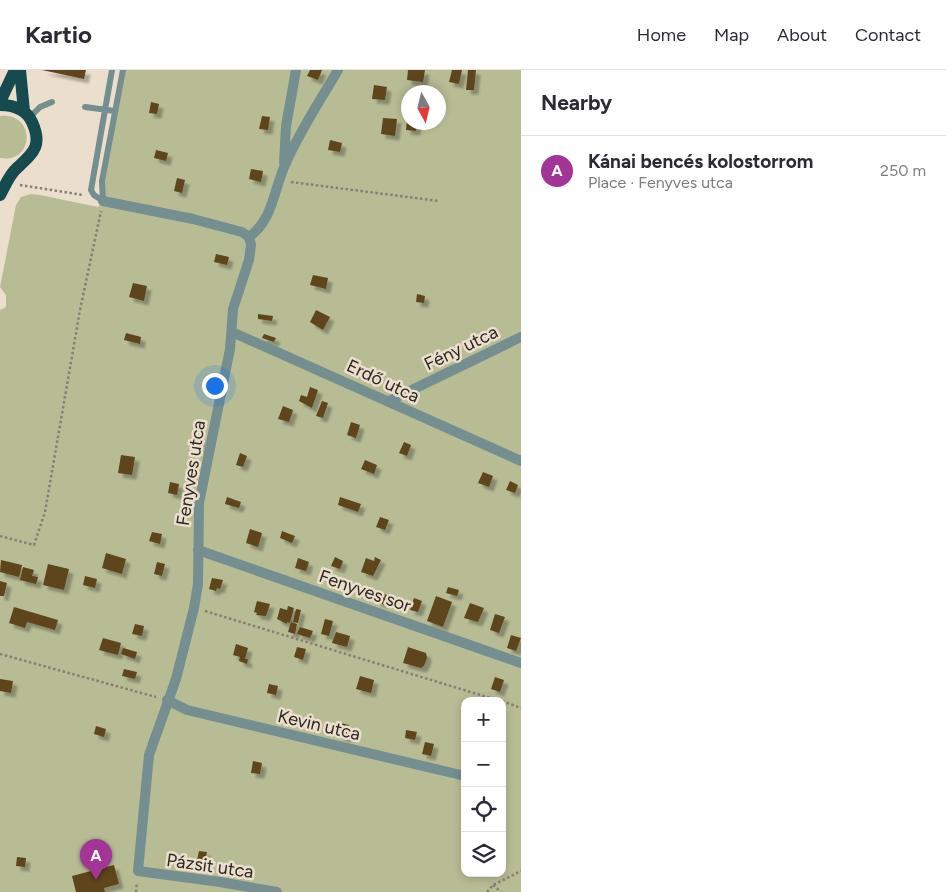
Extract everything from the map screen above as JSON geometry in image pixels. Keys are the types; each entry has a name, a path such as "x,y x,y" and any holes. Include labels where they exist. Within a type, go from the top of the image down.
{"main road":[{"path":"15,70 0,104 11,105 27,114"},
{"path":"0,195 17,168 25,163 33,154 37,142 36,130 27,114 20,70"},
{"path":"0,169 17,168"}],"street":[{"path":"103,201 193,219 242,232 250,237 264,222 281,177 284,166 286,126 296,70"},
{"path":"284,166 338,70"},
{"name":"Fenyves utca","path":"138,871 149,755 176,679 194,608 198,584 199,504 230,349 234,310 249,260 250,237"},
{"name":"Erdő utca","path":"232,332 521,461"},
{"name":"Fény utca","path":"389,401 521,337"},
{"name":"Fenyves sor","path":"198,550 521,663"},
{"name":"Kevin utca","path":"167,700 187,710 461,775"},
{"name":"Pázsit utca","path":"138,871 277,892"}],"lane":[{"path":"103,201 94,195 91,190 112,70"},
{"path":"103,201 102,181 123,70"},
{"path":"27,114 52,102"},
{"path":"85,107 115,112"}],"path":[{"path":"281,177 290,182 439,201"},
{"path":"0,536 34,545 45,512 80,310 103,201 51,188 14,185"},
{"path":"194,608 488,697"},
{"path":"0,654 167,700"},
{"path":"506,703 521,708"},
{"path":"487,892 493,885 521,871"},
{"path":"493,885 501,892"}],"green space":[{"path":"123,70 521,70 521,892 0,892 0,310 6,307 6,295 0,287 16,205 21,197 31,194 40,195 98,207 103,201 102,191"},
{"path":"0,116 12,117 20,122 25,130 27,138 25,147 20,154 11,158 0,158"}],"building":[{"path":"42,70 86,70 84,79"},
{"path":"310,70 322,70 318,80 307,76"},
{"path":"408,70 425,70 423,82 407,80"},
{"path":"452,70 462,70 459,84 449,82"},
{"path":"468,70 476,70 474,90 466,90"},
{"path":"374,85 387,87 385,100 372,99"},
{"path":"151,102 159,104 157,114 149,113"},
{"path":"262,116 270,117 268,130 259,129"},
{"path":"383,118 397,119 395,136 381,134"},
{"path":"330,140 342,143 340,152 328,150"},
{"path":"156,150 168,153 166,161 154,158"},
{"path":"251,169 263,171 261,182 249,179"},
{"path":"177,178 185,180 182,193 174,191"},
{"path":"216,254 229,257 227,265 214,262"},
{"path":"313,275 328,278 326,289 310,285"},
{"path":"133,283 147,286 144,301 129,297"},
{"path":"417,294 425,296 424,303 416,302"},
{"path":"316,310 330,317 323,330 310,322"},
{"path":"258,314 273,316 272,321 258,319"},
{"path":"126,333 141,337 140,344 124,340"},
{"path":"264,334 276,338 274,342 262,338"},
{"path":"310,387 318,390 312,408 299,401 301,395 307,397"},
{"path":"322,401 328,403 323,418 316,416"},
{"path":"283,406 293,410 289,422 278,419"},
{"path":"351,422 360,425 356,438 347,435"},
{"path":"194,435 201,437 199,449 192,448"},
{"path":"404,442 411,445 407,456 399,453"},
{"path":"240,453 247,456 243,467 236,465"},
{"path":"121,455 135,457 132,475 118,473"},
{"path":"365,460 377,465 374,474 361,469"},
{"path":"483,472 493,476 489,487 478,483"},
{"path":"510,481 518,485 515,493 506,490"},
{"path":"170,482 179,484 177,495 168,493"},
{"path":"227,497 241,502 239,508 225,504"},
{"path":"340,497 361,504 358,512 338,505"},
{"path":"380,517 389,520 385,530 376,527"},
{"path":"250,529 262,533 258,547 246,543"},
{"path":"282,531 295,536 292,543 280,538"},
{"path":"152,532 162,534 160,544 149,541"},
{"path":"106,553 126,559 122,574 102,568"},
{"path":"335,557 343,561 340,569 331,566"},
{"path":"375,557 381,560 373,576 361,572 366,558 374,561"},
{"path":"298,558 309,562 306,571 295,568"},
{"path":"1,560 22,565 19,577 0,572"},
{"path":"157,562 165,564 162,576 154,574"},
{"path":"48,564 69,569 64,590 43,585"},
{"path":"23,567 34,570 32,576 38,577 36,584 20,580"},
{"path":"85,576 97,579 95,588 83,585"},
{"path":"212,578 223,580 220,589 217,588 216,591 209,589"},
{"path":"0,581 7,583 4,596 0,596"},
{"path":"448,587 459,590 457,596 446,593"},
{"path":"380,592 387,595 383,604 376,601"},
{"path":"436,596 452,602 443,627 427,621"},
{"path":"414,598 422,601 418,612 410,610"},
{"path":"257,601 270,604 266,616 256,615 257,613 254,612"},
{"path":"470,603 484,608 478,622 464,618"},
{"path":"288,606 294,608 290,623 287,622 287,624 277,619 280,608 287,610"},
{"path":"14,607 58,620 55,630 27,622 25,628 9,623"},
{"path":"296,609 301,610 298,623 293,622"},
{"path":"495,614 505,617 499,633 490,630"},
{"path":"325,619 333,621 329,636 321,634"},
{"path":"291,622 297,624 295,634 288,632"},
{"path":"135,624 144,626 142,636 132,634"},
{"path":"300,627 313,631 310,638 297,634"},
{"path":"336,632 350,636 347,647 332,643"},
{"path":"511,635 521,638 516,651 507,648"},
{"path":"103,638 121,643 118,655 99,650"},
{"path":"236,644 248,648 245,659 248,659 247,664 239,661 240,657 233,655"},
{"path":"297,647 306,649 303,660 294,657"},
{"path":"408,647 426,653 427,658 424,666 421,668 403,663"},
{"path":"123,648 137,652 135,659 121,654"},
{"path":"124,669 137,672 135,679 122,676"},
{"path":"360,676 374,680 371,693 356,689"},
{"path":"495,677 504,680 500,692 491,689"},
{"path":"0,679 13,681 11,693 0,691"},
{"path":"269,684 278,686 276,695 267,693"},
{"path":"341,723 349,725 347,738 339,736"},
{"path":"96,726 106,729 104,737 94,734"},
{"path":"406,730 417,732 415,740 405,738"},
{"path":"425,742 434,744 431,756 422,754"},
{"path":"253,761 262,763 260,774 251,773"},
{"path":"199,851 207,852 205,861 197,860"},
{"path":"17,857 26,858 25,867 16,866"},
{"path":"114,865 119,884 104,888 105,892 76,892 72,876"}],"place":[{"name":"Kánai bencés kolostorrom","path":"96,880"}]}
